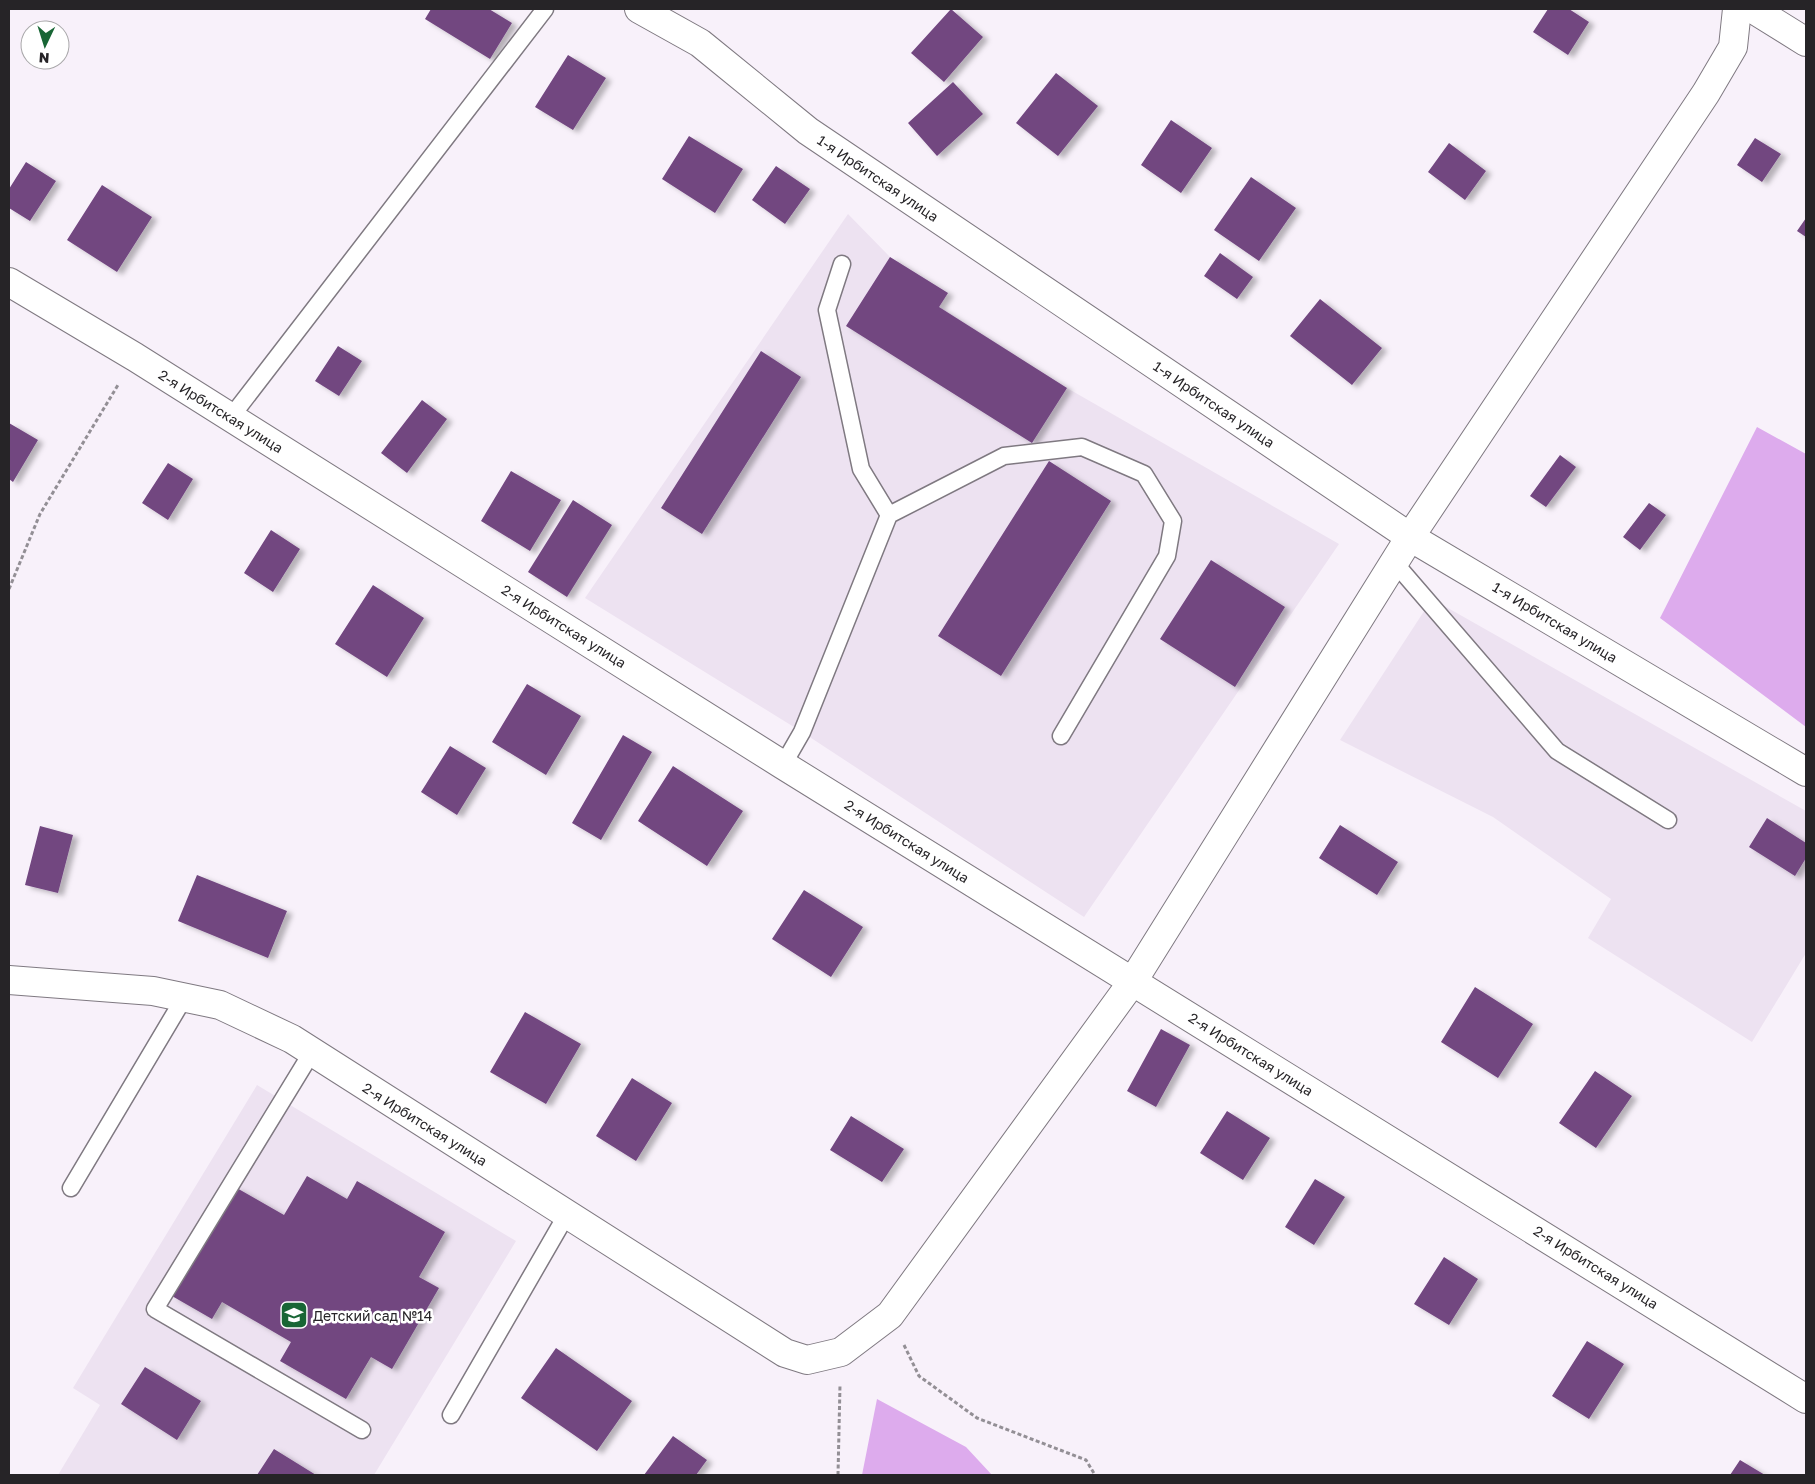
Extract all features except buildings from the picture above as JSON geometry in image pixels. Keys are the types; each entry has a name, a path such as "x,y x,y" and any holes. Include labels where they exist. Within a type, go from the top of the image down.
{"street":[{"name":"1-я Ирбитская улица","path":"639,9 700,43 808,131 1410,537 1806,772"},
{"path":"841,1352 890,1315 1133,981 1410,537 1706,93 1733,47 1737,9"},
{"path":"1753,9 1806,42"},
{"name":"2-я Ирбитская улица","path":"9,282 135,357 783,764 1806,1399"},
{"name":"2-я Ирбитская улица","path":"9,980 152,992 220,1006 292,1039 785,1353 808,1360 841,1352"}],"lane":[{"path":"231,417 545,9"},
{"path":"842,264 827,310 861,469 889,515"},
{"path":"783,764 802,732 889,515 1004,456 1082,447 1144,474 1173,521 1167,556 1062,736"},
{"path":"1394,562 1557,751 1668,820"},
{"path":"71,1188 184,998"},
{"path":"312,1052 156,1308 362,1430"},
{"path":"451,1415 567,1214"}],"path":[{"path":"9,589 40,514 135,357"},
{"path":"890,1315 919,1376 977,1418 1086,1460 1095,1475"},
{"path":"838,1475 841,1352"}],"shaded area":[{"path":"848,214 890,257 948,293 940,307 1067,388 1339,544 1084,917 802,732 585,598"},
{"path":"1757,427 1806,454 1806,727 1660,618"},
{"path":"1432,599 1806,811 1806,953 1752,1042 1588,938 1611,899 1493,817 1340,740"},
{"name":"Детский сад №14","path":"257,1085 516,1241 374,1475 58,1475 100,1405 73,1388"},
{"path":"877,1399 966,1447 992,1475 862,1475"}],"place":[{"name":"Детский сад №14","path":"294,1315"}]}
